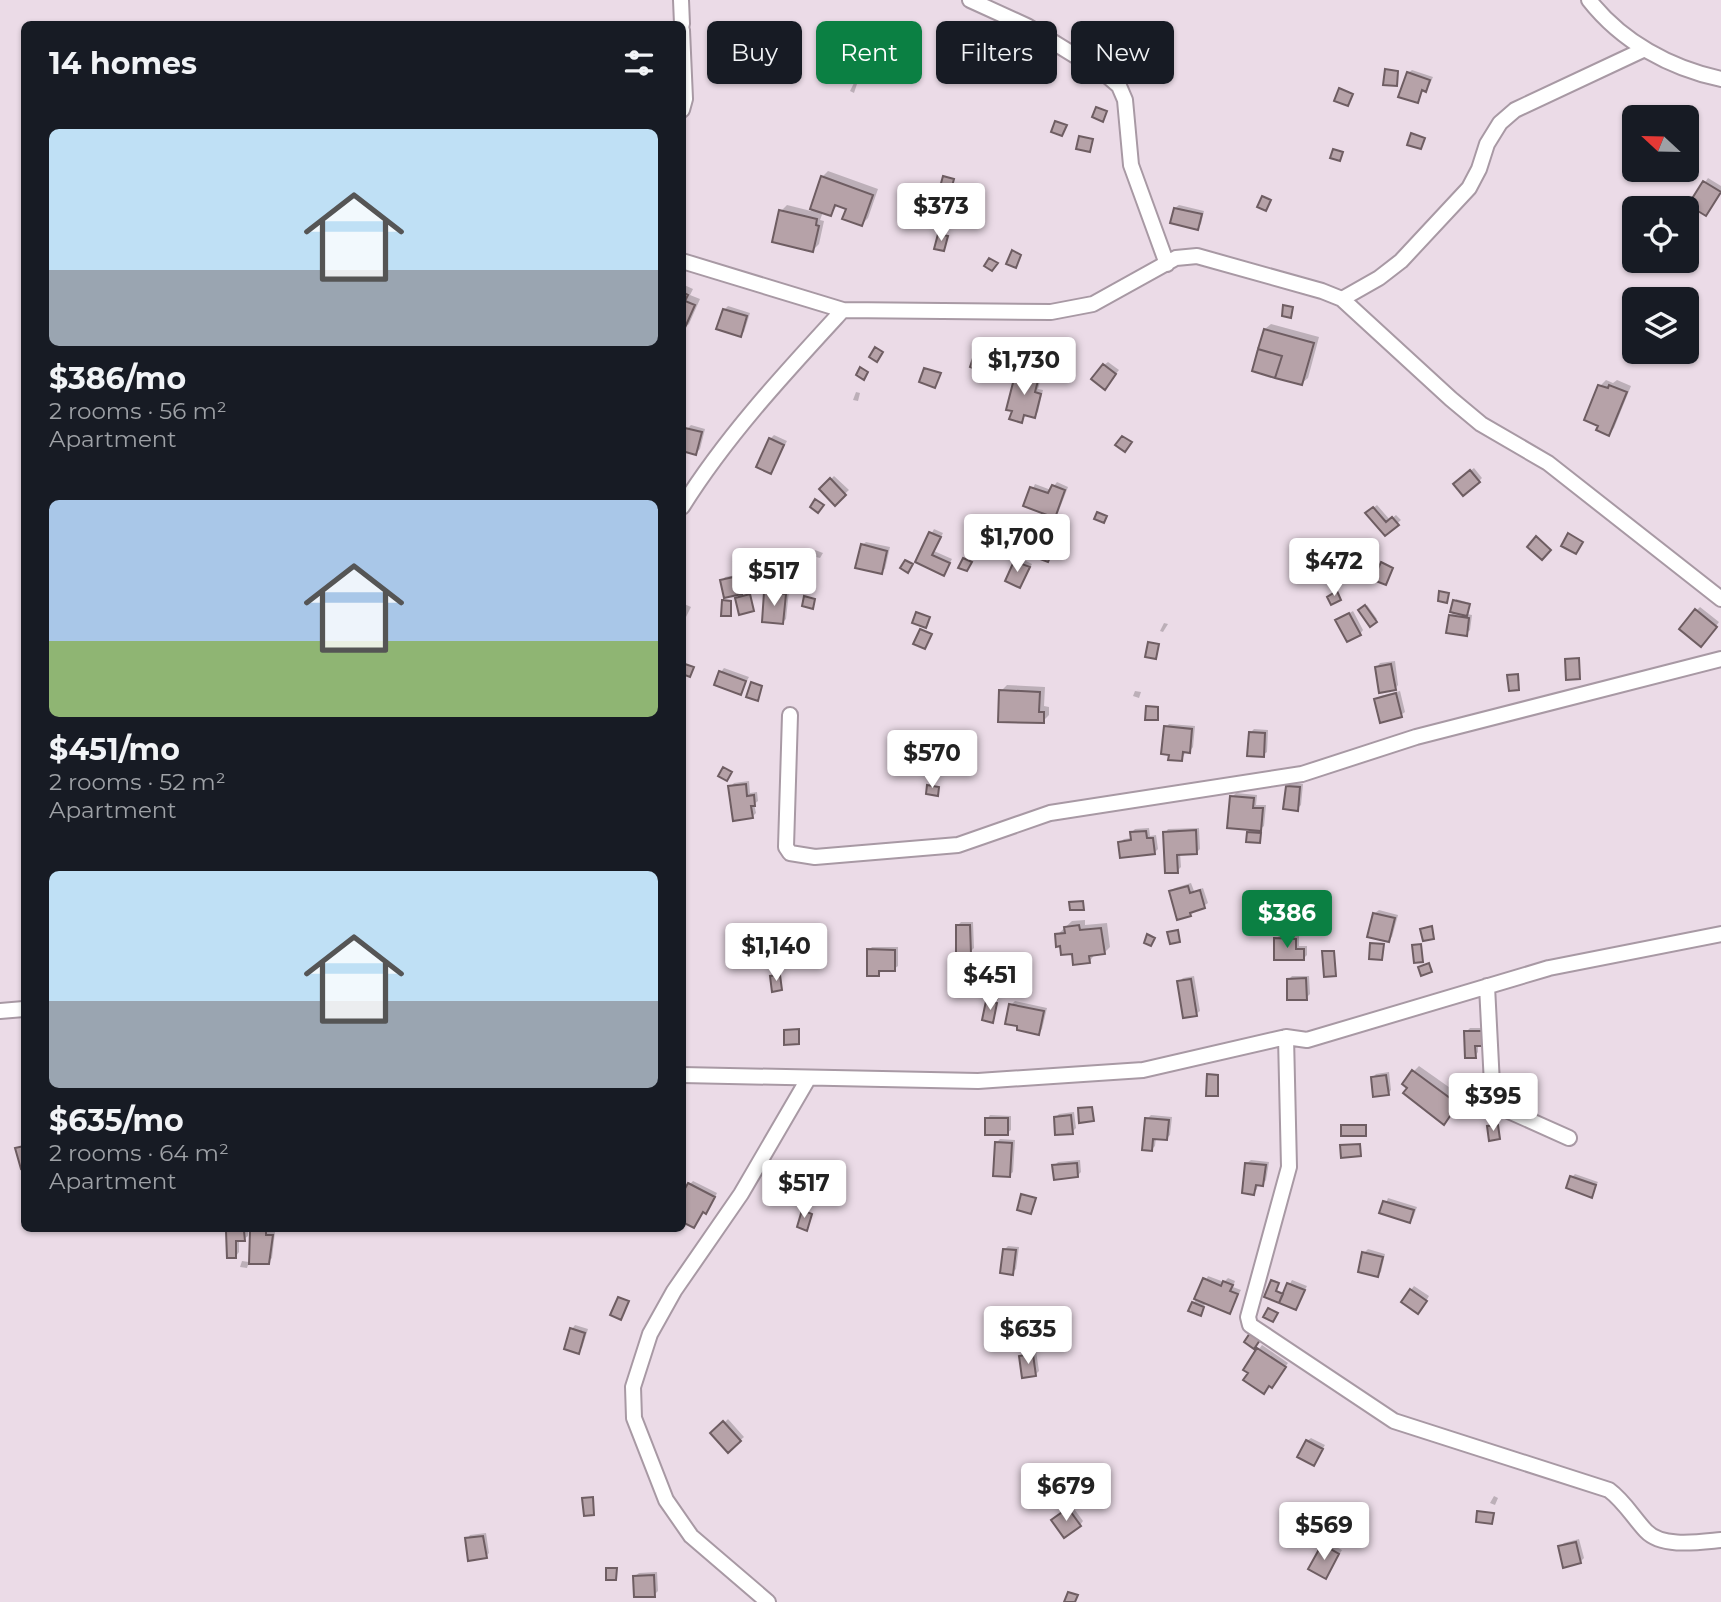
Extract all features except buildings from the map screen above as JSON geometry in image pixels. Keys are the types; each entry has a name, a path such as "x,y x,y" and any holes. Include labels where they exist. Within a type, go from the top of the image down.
{"street":[{"path":"681,0 682,21"},
{"path":"970,0 1027,26 1105,74 1119,86 1125,100 1131,165 1167,264"},
{"path":"1589,0 1608,21 1645,49 1679,68 1721,79"},
{"path":"1342,299 1379,278 1401,261 1469,188 1479,169 1486,144 1500,123 1515,110 1645,49"},
{"path":"686,262 842,310 1051,312 1093,304 1176,258 1196,256 1322,290 1342,299 1481,424 1548,463 1721,600"},
{"path":"686,501 699,480 781,377 842,310"},
{"path":"790,715 786,847 790,853 815,857 958,845 1050,813 1302,774 1416,737 1721,659"},
{"path":"686,1074 978,1081 1143,1070 1286,1037 1307,1040 1549,968 1721,934"},
{"path":"1488,986 1493,1104 1569,1138"},
{"path":"0,1011 21,1009"},
{"path":"1286,1037 1289,1167 1248,1317 1250,1325 1394,1421 1609,1490 1619,1497 1653,1537 1663,1541 1721,1540"},
{"path":"768,1602 691,1536 666,1500 634,1418 633,1387 650,1334 668,1301 741,1194 808,1079"}]}
